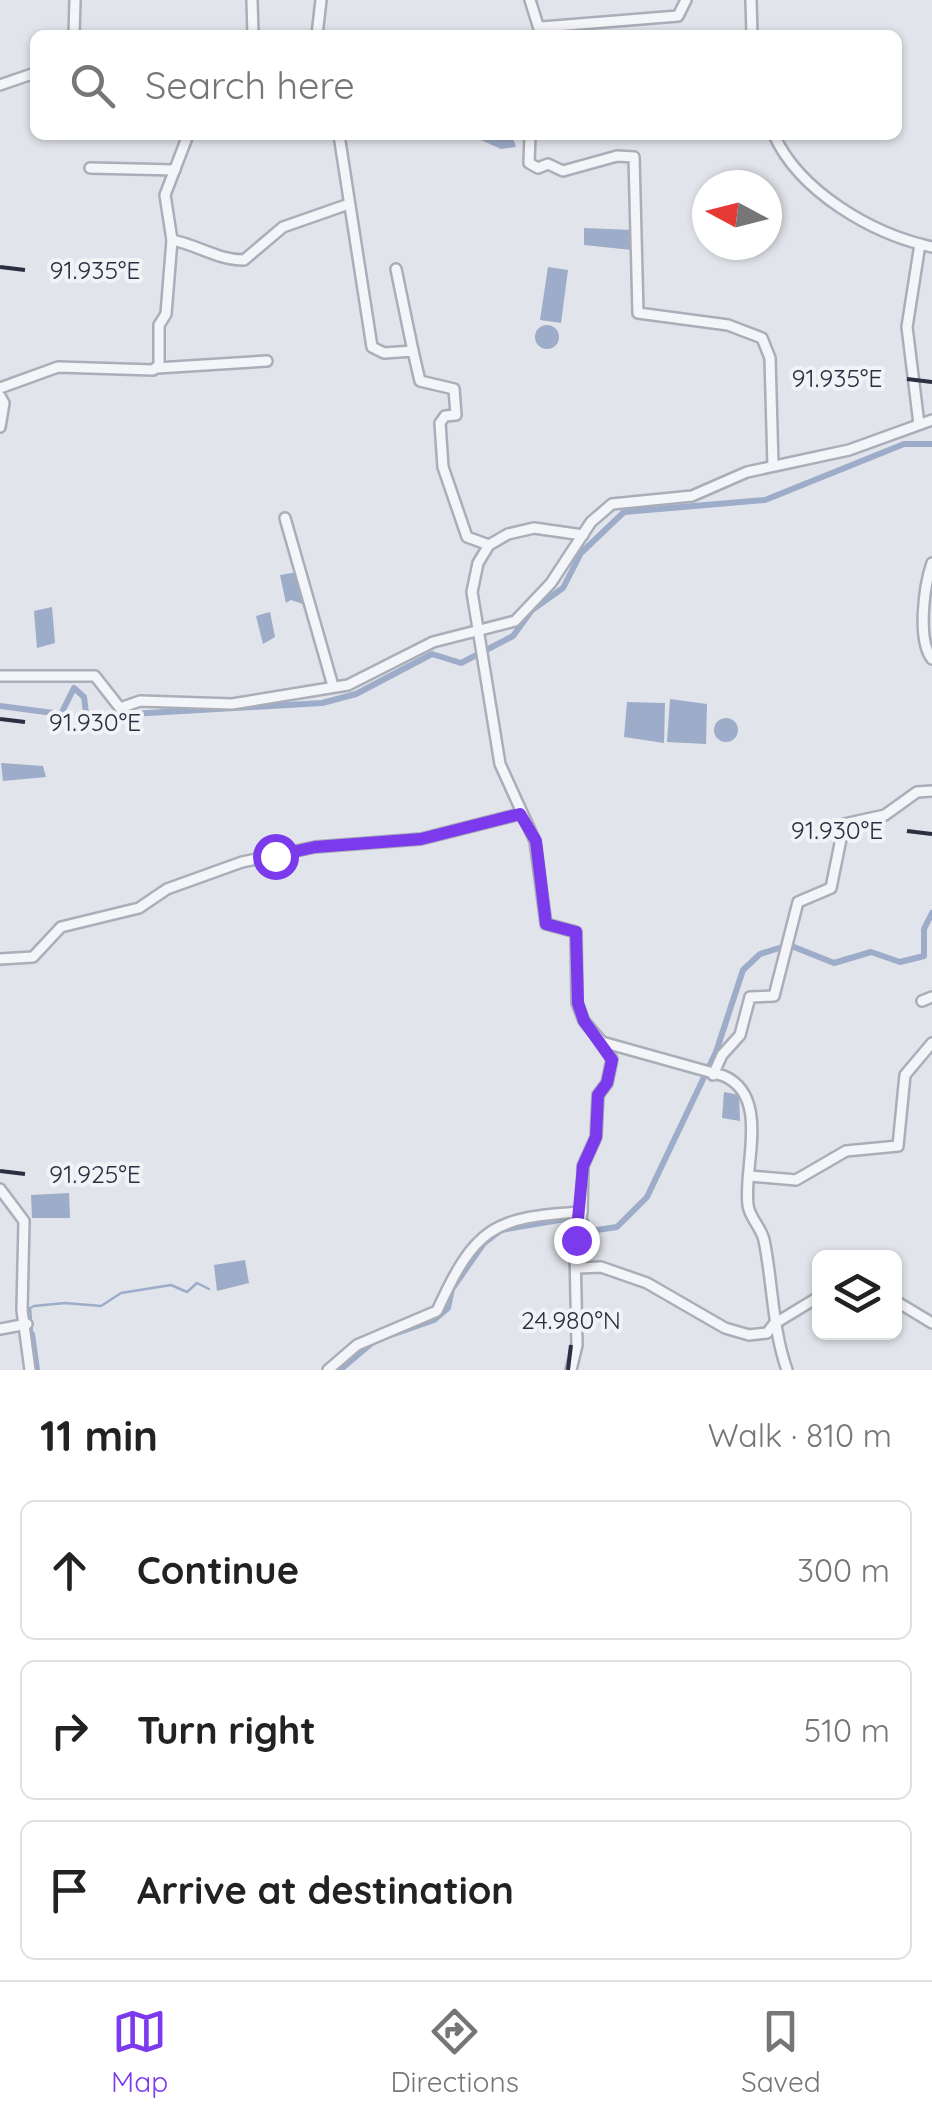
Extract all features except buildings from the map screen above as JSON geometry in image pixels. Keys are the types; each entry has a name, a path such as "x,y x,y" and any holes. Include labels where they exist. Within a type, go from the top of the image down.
{"street":[{"path":"74,30 75,0"},
{"path":"252,0 253,30"},
{"path":"318,30 321,0"},
{"path":"530,0 541,30"},
{"path":"550,30 678,16 686,0"},
{"path":"752,0 752,30"},
{"path":"0,85 30,75"},
{"path":"157,368 172,240 166,195 186,140"},
{"path":"340,140 346,205 372,347 384,353 414,351"},
{"path":"530,140 529,163 538,168 548,164 563,172 616,156 634,158 638,312 728,325 762,338 770,358 774,466"},
{"path":"776,140 786,160 802,176 851,214 932,247"},
{"path":"90,168 175,170"},
{"path":"172,240 194,244 225,259 244,260 283,227 346,205"},
{"path":"919,424 907,327 920,244"},
{"path":"396,269 420,381 454,389 456,415 445,416 440,423 443,467 467,537 489,545"},
{"path":"0,388 58,367 157,368 267,361"},
{"path":"0,396 4,403 0,427"},
{"path":"0,676 95,676 120,708 140,700 232,704 363,679 433,642 516,621 552,583 582,535 612,504 692,496 774,466 849,450 932,420"},
{"path":"285,518 333,686"},
{"path":"572,1370 578,1345 578,1268 574,1251 582,1212 583,1166 596,1137 598,1095 607,1083 612,1060 584,1021 578,1003 576,932 546,924 536,841 520,814 500,764 478,633 474,578 489,545 508,534 534,528 582,535"},
{"path":"932,564 924,647 932,659"},
{"path":"713,1074 722,1054 740,1035 750,997 774,996 798,902 831,888 844,824 885,815 917,792 932,791"},
{"path":"0,959 33,957 60,926 139,908 167,888 242,862 315,847 421,839 520,814"},
{"path":"602,1042 738,1082 753,1148 748,1208 762,1233 774,1324 787,1370"},
{"path":"750,1176 796,1180 846,1151 898,1146 905,1075 932,1043"},
{"path":"0,1189 24,1221 22,1310 27,1324 30,1370"},
{"path":"328,1370 356,1345 437,1311 454,1271 498,1223 530,1215 582,1212"},
{"path":"578,1268 600,1267 646,1284 726,1328 749,1335 767,1333 774,1324 812,1301"},
{"path":"902,1305 932,1323"},
{"path":"0,1329 27,1324"}],"water":[{"path":"481,140 514,140 516,147 501,149"},
{"path":"584,228 633,230 632,250 584,245"},
{"path":"548,267 568,270 561,323 540,320"},
{"path":"547,325 559,337 547,349 535,337"},
{"path":"298,572 306,605 291,600 286,603 280,575"},
{"path":"52,607 55,643 37,648 34,611"},
{"path":"270,612 275,637 263,644 256,616"},
{"path":"670,699 707,704 706,744 667,742"},
{"path":"627,702 665,703 664,743 624,737"},
{"path":"726,718 738,730 726,742 714,730"},
{"path":"1,763 43,766 46,777 3,781"},
{"path":"724,1092 739,1095 740,1121 722,1118"},
{"path":"69,1193 70,1218 32,1218 31,1195"},
{"path":"245,1260 249,1283 217,1291 214,1265"}],"waterway":[{"path":"0,706 61,714 74,688 84,697 86,713 96,716 322,703 356,694 432,654 461,663 513,636 532,610 563,588 581,553 624,512 765,500 904,444 932,444"},
{"path":"586,1220 590,1231 617,1227 647,1197 716,1052 743,970 760,954 789,945 834,963 871,952 900,962 924,956 924,929 932,913"},
{"path":"394,1334 434,1320 448,1308 452,1289 484,1243 501,1230 577,1217"},
{"path":"32,1334 30,1308 34,1306 101,1306 121,1293 171,1285 187,1292 197,1283 209,1289"},
{"path":"32,1334 37,1370"},
{"path":"340,1370 373,1342"}],"route":[{"path":"275,856 315,847 421,839 520,814 536,841 546,924 576,932 578,1003 584,1021 612,1060 607,1083 598,1095 596,1137 585,1155 581,1224 576,1240"}]}
